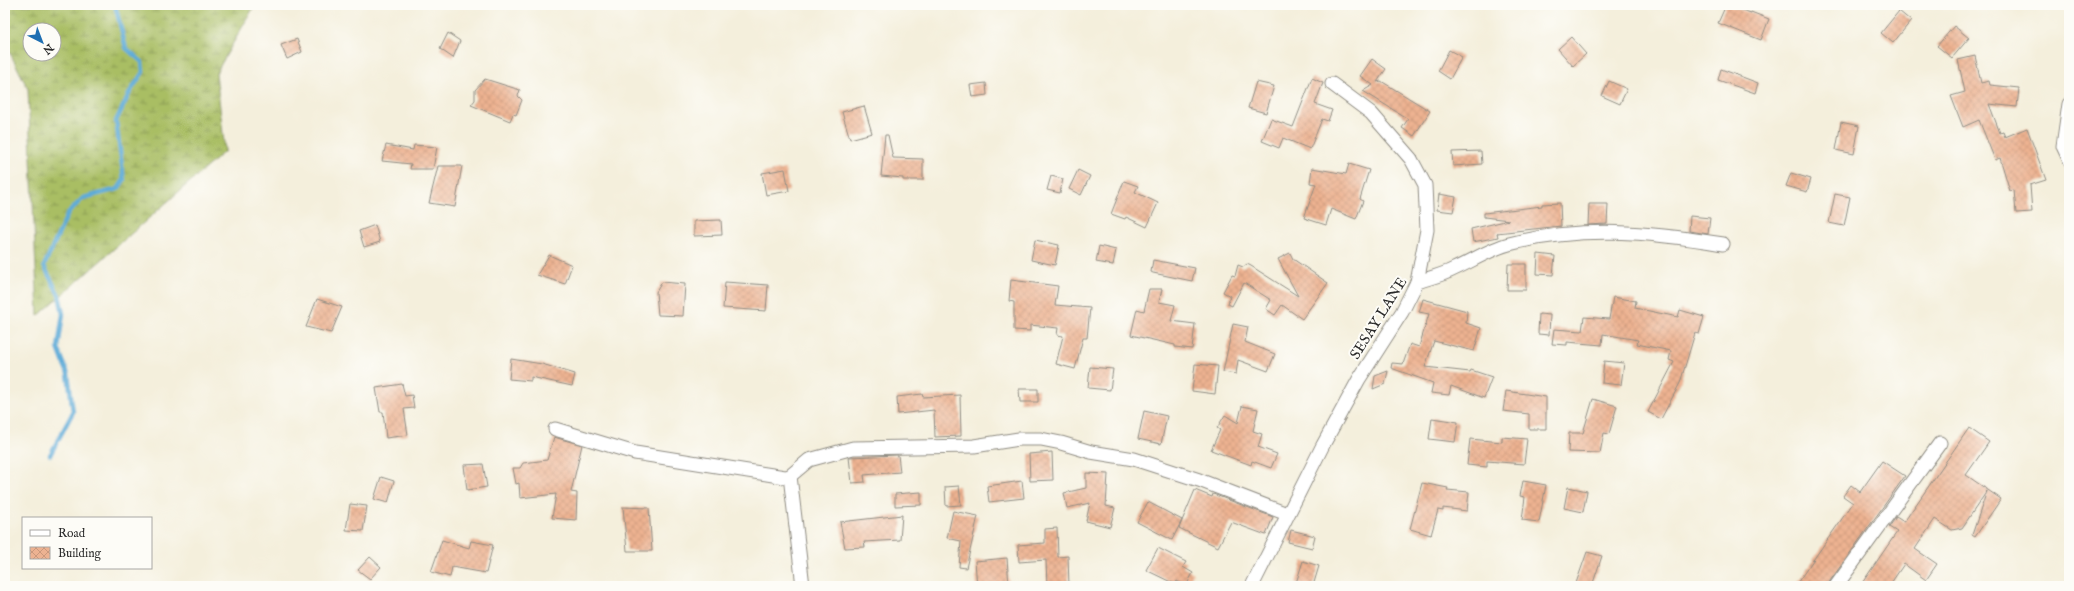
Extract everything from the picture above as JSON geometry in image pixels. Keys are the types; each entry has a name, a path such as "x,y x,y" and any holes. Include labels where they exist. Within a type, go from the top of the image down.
{"street":[{"path":"1332,84 1371,113 1411,159 1425,185 1427,230 1417,282"},
{"path":"2069,104 2063,146 2069,159"},
{"name":"SESAY LANE","path":"1252,586 1287,514 1359,379 1402,312 1417,282 1453,270 1508,244 1563,234 1632,232 1723,244"},
{"path":"556,429 635,453 778,477 790,476 809,460 853,448 974,446 1019,438 1041,439 1091,452 1134,459 1199,480 1287,514"},
{"path":"1836,586 1940,444"},
{"path":"790,476 803,586"}],"green space":[{"path":"5,5 255,5 216,73 225,151 38,316 28,89 5,43"}],"building":[{"path":"1726,5 1769,19 1761,40 1718,23"},
{"path":"1899,11 1911,21 1893,43 1881,33"},
{"path":"1954,26 1969,38 1952,58 1937,46"},
{"path":"448,33 460,41 453,58 440,49"},
{"path":"1571,37 1586,54 1573,66 1558,49"},
{"path":"297,39 302,52 287,59 281,45"},
{"path":"1449,50 1462,57 1450,79 1438,71"},
{"path":"1975,56 1981,83 1989,81 1990,85 2019,88 2017,107 1989,104 2000,133 2003,132 2005,137 2027,128 2046,180 2030,185 2032,212 2016,213 2014,190 2010,191 2000,158 1995,160 1979,120 1963,127 1951,96 1965,92 1958,60"},
{"path":"1372,59 1386,69 1377,82 1381,81 1430,111 1414,136 1402,128 1408,119 1363,91 1373,85 1360,76"},
{"path":"1721,69 1758,83 1755,93 1718,80"},
{"path":"1312,78 1323,83 1315,104 1332,110 1328,121 1322,119 1310,149 1283,138 1279,148 1262,141 1271,119 1293,127"},
{"path":"485,79 520,90 518,96 522,100 516,115 513,114 510,121 471,105 475,100 475,90"},
{"path":"1609,81 1627,89 1620,104 1602,96"},
{"path":"1256,82 1274,86 1266,113 1248,108"},
{"path":"986,83 987,95 972,97 970,85"},
{"path":"864,106 872,133 850,139 842,112"},
{"path":"1841,122 1859,126 1854,154 1836,150"},
{"path":"885,135 888,135 893,158 923,159 923,180 903,180 903,178 881,176"},
{"path":"386,145 413,150 414,145 437,147 433,169 410,169 411,164 382,161"},
{"path":"1481,151 1482,164 1453,166 1452,152"},
{"path":"1349,164 1369,170 1360,199 1363,201 1356,219 1331,209 1326,225 1304,218 1316,184 1310,183 1312,168 1346,174"},
{"path":"438,166 462,166 455,207 429,203"},
{"path":"785,169 789,191 766,195 762,173"},
{"path":"1078,170 1090,176 1081,195 1069,189"},
{"path":"1791,173 1811,179 1807,192 1786,186"},
{"path":"1051,176 1063,179 1060,193 1047,190"},
{"path":"1124,181 1138,186 1135,192 1158,203 1147,227 1126,217 1125,219 1111,214"},
{"path":"1439,194 1456,197 1453,212 1437,210"},
{"path":"1835,194 1850,197 1844,226 1829,223"},
{"path":"1560,203 1561,226 1497,233 1498,237 1473,242 1471,229 1509,220 1484,217 1484,213 1542,206 1542,204"},
{"path":"1589,204 1608,204 1607,224 1588,225"},
{"path":"1690,216 1710,218 1708,234 1689,231"},
{"path":"721,220 722,235 694,236 694,221"},
{"path":"375,225 380,242 364,247 359,231"},
{"path":"1035,240 1059,245 1055,265 1031,260"},
{"path":"1099,246 1116,250 1113,265 1096,262"},
{"path":"1290,253 1293,259 1328,283 1302,319 1282,305 1275,315 1266,309 1271,300 1244,283 1232,306 1228,304 1230,296 1223,292 1232,275 1235,276 1238,265 1243,267 1247,264 1251,266 1298,296 1278,259"},
{"path":"1538,254 1555,256 1553,275 1537,274"},
{"path":"549,255 572,265 565,284 537,275"},
{"path":"1153,260 1195,268 1192,281 1151,272"},
{"path":"1508,264 1526,264 1526,290 1507,290"},
{"path":"1011,280 1058,286 1055,305 1090,308 1087,338 1083,338 1075,369 1056,364 1063,336 1057,335 1058,328 1030,325 1030,331 1014,330 1014,302 1009,301"},
{"path":"662,282 685,284 683,316 658,315 656,292"},
{"path":"725,282 768,285 766,311 723,308"},
{"path":"1149,289 1162,289 1159,302 1175,305 1171,321 1195,324 1192,349 1175,347 1175,345 1131,335 1137,309 1144,311"},
{"path":"1613,297 1636,301 1635,308 1678,317 1680,310 1704,317 1699,334 1695,333 1680,383 1661,419 1648,412 1674,362 1669,360 1671,351 1637,344 1638,340 1603,334 1602,345 1567,342 1567,345 1552,344 1554,329 1582,331 1584,317 1609,319"},
{"path":"317,299 342,307 331,333 306,327"},
{"path":"1423,299 1467,311 1466,323 1481,328 1474,351 1434,341 1425,367 1470,372 1471,370 1492,377 1484,398 1451,386 1449,395 1431,393 1433,383 1391,368 1392,363 1403,364 1410,344 1419,347 1429,314 1419,312"},
{"path":"1539,314 1550,315 1549,335 1538,334"},
{"path":"1233,324 1248,327 1245,342 1275,354 1268,371 1238,360 1236,374 1223,372"},
{"path":"511,359 542,364 575,374 572,386 531,377 531,381 509,379"},
{"path":"1604,361 1624,363 1621,385 1602,383"},
{"path":"1195,364 1218,366 1215,394 1192,391"},
{"path":"1090,367 1113,369 1110,390 1088,388"},
{"path":"1388,371 1385,384 1373,389 1375,376"},
{"path":"402,384 405,396 412,395 414,408 404,409 408,435 386,438 383,412 380,412 376,388"},
{"path":"1019,389 1038,389 1038,402 1020,402"},
{"path":"1506,391 1546,397 1546,429 1529,429 1529,414 1503,411"},
{"path":"922,394 923,397 960,395 961,436 935,437 934,410 898,414 897,397"},
{"path":"1593,399 1617,406 1609,434 1604,433 1600,453 1568,452 1569,433 1583,433"},
{"path":"1242,406 1258,409 1253,431 1262,434 1258,447 1277,454 1271,468 1252,461 1251,465 1211,450 1220,430 1217,428 1225,415 1238,423"},
{"path":"1144,411 1167,416 1161,444 1138,439"},
{"path":"1432,418 1458,422 1455,442 1429,439"},
{"path":"1969,428 1989,442 1966,475 2001,499 1975,537 1972,535 1987,491 1962,528 1952,530 1935,519 1915,549 1937,564 1926,580 1904,564 1889,586 1860,586 1897,532 1889,527 1896,517 1904,522"},
{"path":"554,437 582,445 571,492 577,493 576,520 552,518 556,494 520,498 519,483 516,484 513,468 520,468 523,463 547,460"},
{"path":"1502,437 1527,439 1524,464 1487,461 1487,467 1467,465 1470,439 1502,442"},
{"path":"1052,452 1053,480 1030,481 1029,454"},
{"path":"898,455 900,472 864,475 865,482 852,483 849,457"},
{"path":"1882,461 1905,476 1830,581 1828,586 1795,586 1853,503 1843,496 1851,485 1860,492"},
{"path":"483,464 487,487 467,490 464,465"},
{"path":"1086,473 1108,474 1106,506 1115,508 1110,527 1086,521 1090,503 1067,508 1064,493 1086,488"},
{"path":"381,477 394,481 388,503 374,499"},
{"path":"1022,481 1024,498 989,502 987,486"},
{"path":"1523,481 1546,485 1539,522 1522,520 1525,497 1520,496"},
{"path":"1422,483 1448,488 1447,490 1469,492 1467,511 1443,508 1443,511 1438,510 1431,535 1410,529"},
{"path":"959,486 961,505 946,506 945,487"},
{"path":"1568,487 1587,491 1583,512 1564,508"},
{"path":"1195,490 1212,497 1213,494 1273,517 1266,535 1231,522 1218,547 1179,528"},
{"path":"921,492 921,505 895,506 895,494"},
{"path":"1148,502 1182,520 1172,540 1137,522"},
{"path":"350,504 367,506 363,531 346,530"},
{"path":"623,507 649,508 652,551 627,551"},
{"path":"953,511 978,516 966,568 959,567 961,541 947,538"},
{"path":"902,515 900,540 864,542 865,547 845,548 840,522"},
{"path":"1057,528 1058,557 1068,556 1069,586 1047,586 1046,560 1019,562 1018,545 1045,543 1045,529"},
{"path":"1291,530 1315,536 1312,548 1288,542"},
{"path":"442,540 469,548 471,541 493,545 486,573 452,567 450,577 431,572"},
{"path":"1158,548 1186,562 1183,567 1193,573 1186,586 1177,581 1175,584 1146,570"},
{"path":"1587,552 1602,556 1592,586 1575,586"},
{"path":"370,557 381,567 370,579 358,570"},
{"path":"1007,558 1009,586 977,586 975,561"},
{"path":"1303,561 1319,566 1313,586 1296,583"}],"waterway":[{"path":"50,455 73,412 68,374 58,348 63,314 59,295 44,266 68,213 83,198 118,189 124,180 116,121 130,92 143,72 142,62 126,48 115,5"}]}
